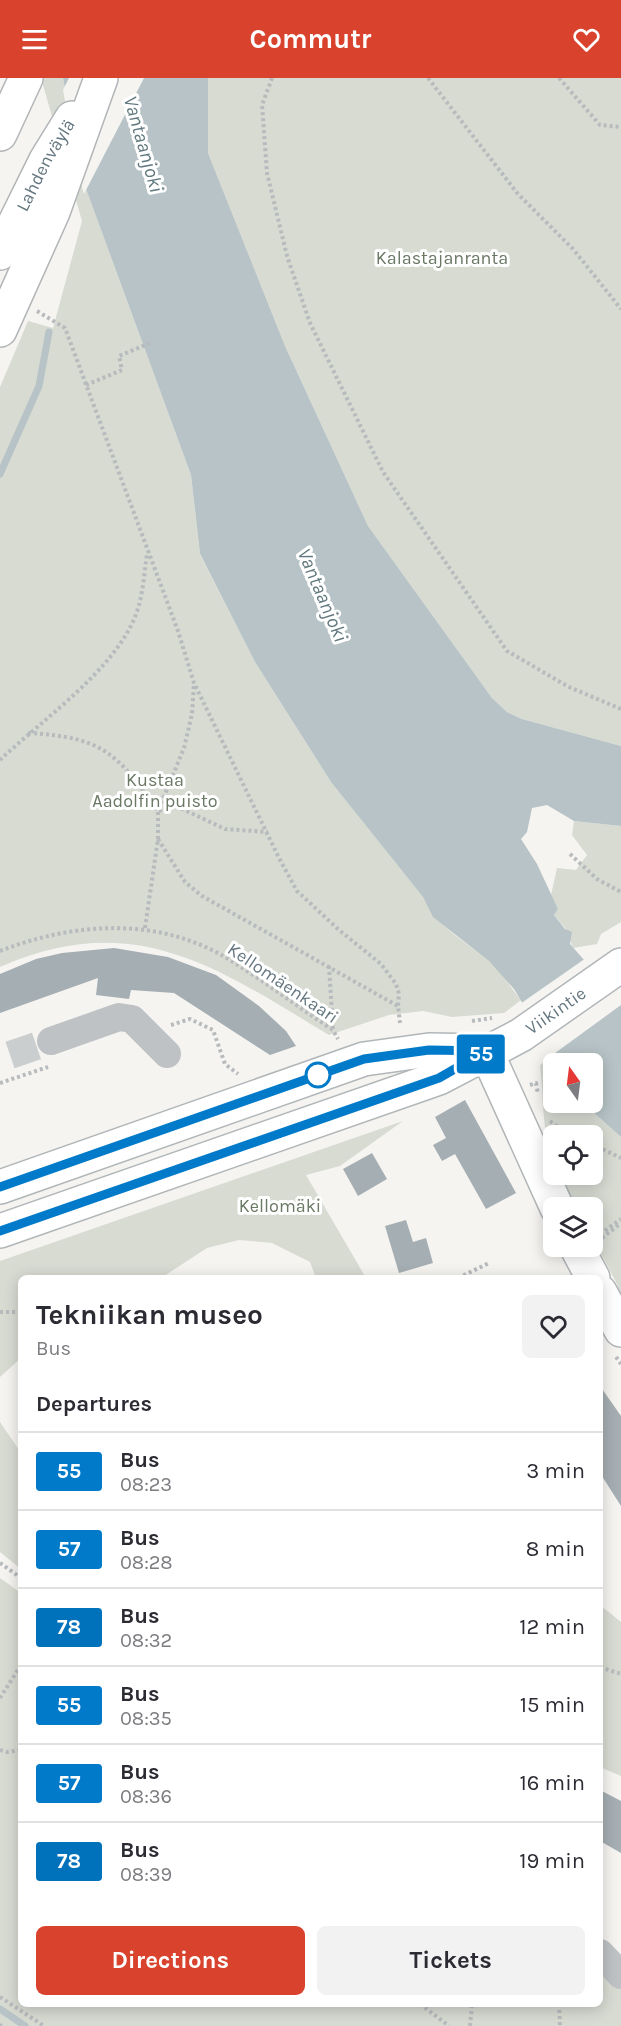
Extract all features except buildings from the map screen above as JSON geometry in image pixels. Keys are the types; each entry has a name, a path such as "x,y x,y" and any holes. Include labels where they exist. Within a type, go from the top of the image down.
{"main road":[{"path":"0,115 25,78"},
{"path":"0,134 25,78"},
{"name":"Lahdenväylä","path":"0,253 46,160 96,78"},
{"path":"0,330 53,212 101,78"},
{"name":"Viikintie","path":"0,1232 439,1078 532,1027 618,967"},
{"path":"0,1187 364,1059 429,1050 486,1051 552,1197"},
{"path":"582,1257 591,1275"},
{"path":"603,1297 621,1330"}],"street":[{"path":"51,1041 118,1017 125,1017 132,1019 167,1054"},
{"path":"603,1956 621,1975"}],"path":[{"path":"272,78 262,105 267,173 287,256 310,323 383,472 507,651 569,687 621,709"},
{"path":"428,78 518,194 573,249 621,309"},
{"path":"559,78 600,125 621,127"},
{"path":"36,311 65,328 178,631 194,683 297,891 339,930 381,964 396,984 399,994 400,1023"},
{"path":"86,385 122,370 119,356 150,343"},
{"path":"0,760 79,690 128,630 142,590 147,553"},
{"path":"145,928 158,839 158,811 184,748 192,714 194,683"},
{"path":"28,733 61,734 113,755 127,767 158,811"},
{"path":"158,811 174,805 225,829 268,832"},
{"path":"158,839 185,882 202,896 398,1006"},
{"path":"570,854 597,879 621,892"},
{"name":"Kellomäenkaari","path":"0,951 27,940 77,928 145,928 185,939 228,959 333,1030 339,1041"},
{"path":"328,966 333,1030"},
{"path":"536,1083 539,1099"},
{"path":"544,1117 555,1125"},
{"path":"603,1149 621,1158"},
{"path":"603,1232 621,1219"},
{"path":"464,1275 489,1263"},
{"path":"0,1312 18,1312"},
{"path":"0,1563 18,1576"},
{"path":"603,1668 621,1674"},
{"path":"0,1698 18,1670"},
{"path":"0,1750 6,1752 18,1750"},
{"path":"0,1997 44,2026"},
{"path":"424,2007 449,2026"},
{"path":"470,2026 472,2007"},
{"path":"559,2007 560,2026"}],"green space":[{"name":"Kustaa Aadolfin puisto","path":"41,78 63,78 82,178 191,475 200,555 255,662 331,782 444,926 494,965 521,1000 504,1013 452,1017 423,1011 389,1015 329,1035 249,987 211,968 172,953 133,945 92,943 48,950 0,967 0,387 28,321 53,328 82,221"},
{"name":"Kalastajanranta","path":"208,78 621,78 621,746 522,719 507,712 492,698 368,526 285,346 208,153"},
{"path":"574,821 621,826 621,922 601,934 597,944 573,948 566,929 554,915 558,909 551,895 557,868 576,870 587,855 572,835"},
{"path":"543,1063 543,1100 540,1065"},
{"path":"544,1113 594,1113 621,1137 621,1305 612,1291 618,1286 603,1257 603,1197 570,1197 565,1185 603,1185 603,1125 545,1124"},
{"name":"Kellomäki","path":"403,1121 340,1166 306,1175 364,1275 315,1275 310,1262 272,1243 239,1240 207,1248 166,1275 18,1275 18,1361 0,1377 0,1261"},
{"path":"0,1422 18,1449 18,1567 0,1552"},
{"path":"0,1578 18,1591 18,2007 603,2007 603,1968 621,1987 621,2026 0,2026"},
{"path":"603,1607 621,1622 621,1776 603,1768"}],"water":[{"name":"Vantaanjoki","path":"63,78 208,78 208,153 285,346 368,526 492,698 507,712 522,719 621,746 621,826 574,821 547,805 532,808 527,832 521,839 537,864 558,909 554,915 565,929 572,932 570,944 621,1002 621,1137 594,1113 603,1113 603,1053 552,1053 514,989 489,961 433,917 423,897 331,782 255,662 200,554 191,475 82,178"}],"pier":[{"path":"69,78 144,78 84,194 63,90"},
{"path":"586,958 621,998 621,1005 555,1053 549,1053 520,1004"}],"waterway":[{"path":"0,474 39,386 49,332"},
{"path":"0,2009 25,2026"}],"tunnel":[{"path":"10,1055 51,1041"}],"bus line":[{"name":"55","path":"0,1187 218,1108 364,1059 401,1052 429,1050 486,1051 439,1078 0,1231"}]}
